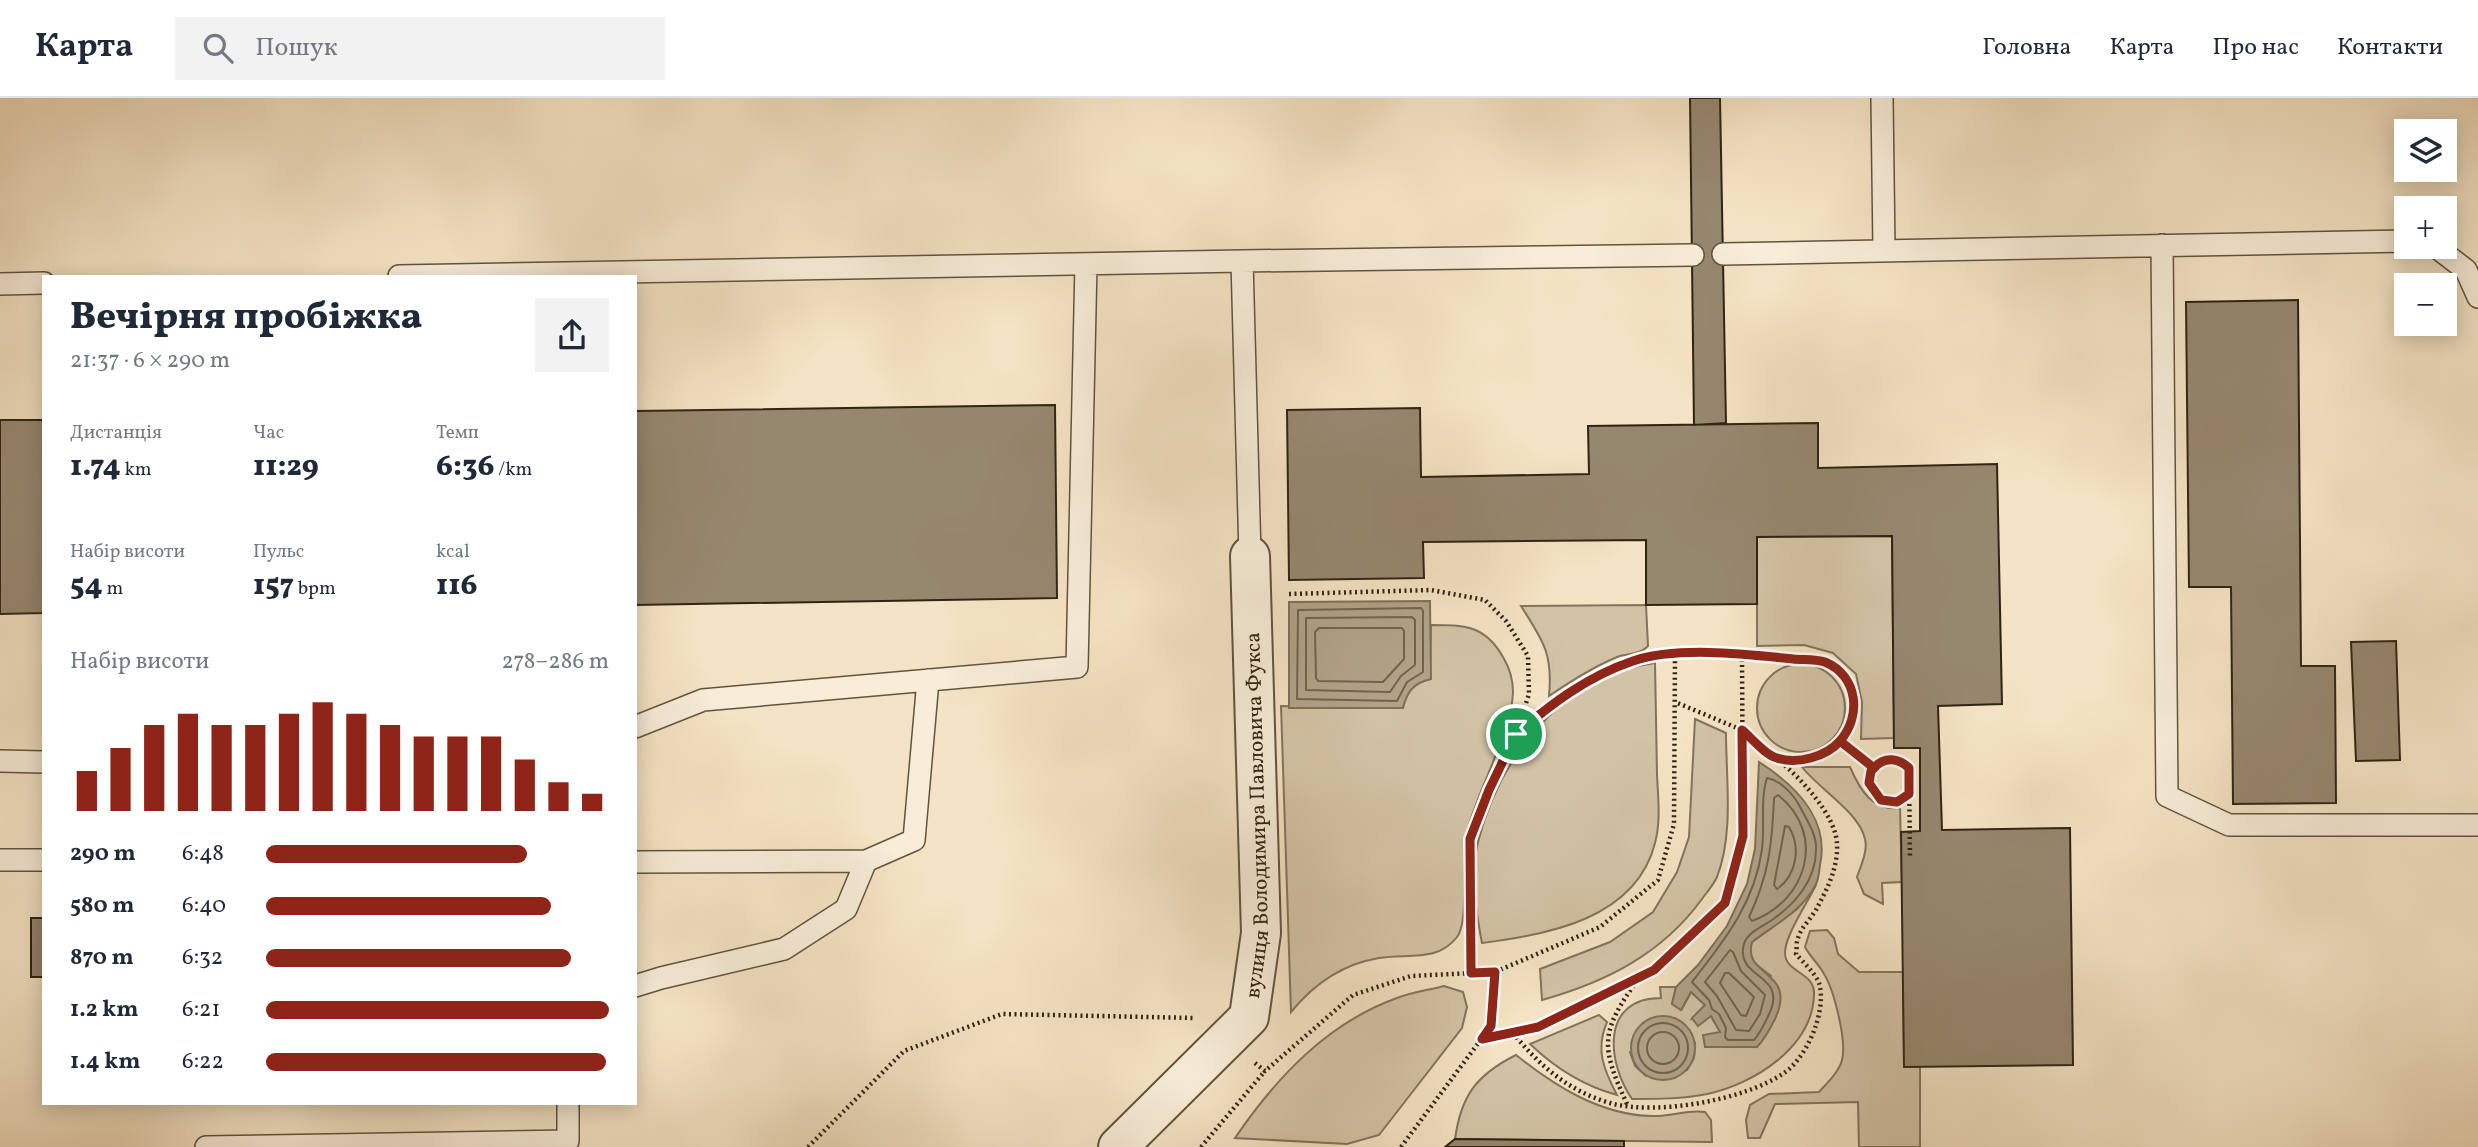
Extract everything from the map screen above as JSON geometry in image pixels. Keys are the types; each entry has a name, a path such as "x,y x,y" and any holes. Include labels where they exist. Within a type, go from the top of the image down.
{"street":[{"name":"вулиця Володимира Павловича Фукса","path":"1118,1147 1249,1017 1261,933 1250,556"}],"lane":[{"path":"1882,98 1884,250"},
{"path":"1723,254 2394,241"},
{"path":"2162,246 2167,796 2229,825 2478,825"},
{"path":"455,275 1692,255"},
{"path":"2452,259 2466,270 2478,297"},
{"path":"1242,261 1250,556"},
{"path":"637,726 703,700 1077,667 1086,264"},
{"path":"0,284 42,283"},
{"path":"637,862 866,861 914,840 928,680"},
{"path":"0,761 42,762"},
{"path":"0,860 42,860"},
{"path":"637,985 784,950 846,909 866,861"},
{"path":"206,1147 568,1141 568,1105"}],"path":[{"path":"1251,595 1431,590 1485,600 1506,621 1528,656 1529,694 1516,734 1489,790 1470,839 1471,973"},
{"path":"1516,734 1553,703 1596,677 1635,660 1675,653 1742,654 1824,662 1848,679 1855,700 1850,730 1831,752 1801,760 1776,758"},
{"path":"1201,1147 1265,1071 1353,995 1411,976 1495,972 1600,928 1658,880 1674,824 1675,653"},
{"path":"1482,1039 1538,1027 1640,978 1654,970 1725,903 1743,836 1742,654"},
{"path":"1513,1032 1535,1059 1568,1086 1611,1103 1649,1108 1711,1101 1745,1092 1786,1072 1811,1040 1818,1020 1821,998 1818,981 1796,954 1798,937 1812,918 1833,873 1838,844 1829,817 1808,790 1776,758 1742,730 1675,702"},
{"path":"1840,741 1874,768"},
{"path":"1909,794 1897,802 1881,800 1869,783 1871,771 1885,760 1901,761 1909,768 1910,858"},
{"path":"1401,1147 1491,1026 1495,972"},
{"path":"1627,1105 1607,1053 1608,1038 1615,1014 1640,978"},
{"path":"807,1147 904,1051 1002,1014 1193,1017 1265,1071"}],"shaded area":[{"path":"1892,536 1894,738 1861,739 1862,702 1856,674 1833,653 1804,645 1757,646 1757,537"},
{"path":"1646,605 1648,646 1641,651 1599,665 1549,696 1549,669 1545,648 1521,606"},
{"path":"1431,625 1473,629 1489,638 1505,661 1513,687 1507,725 1467,832 1461,929 1449,945 1431,954 1379,958 1353,965 1319,985 1291,1012 1281,706 1402,708 1411,689 1430,679"},
{"path":"1655,663 1659,818 1655,843 1645,869 1629,890 1609,906 1586,918 1534,935 1482,943 1474,880 1478,842 1488,810 1519,751 1540,725 1564,702 1592,684 1622,671"},
{"path":"1801,664 1818,667 1832,677 1842,691 1845,708 1842,725 1832,739 1818,749 1801,752 1784,749 1770,739 1760,725 1757,708 1760,691 1770,677 1784,667"},
{"path":"1695,719 1726,733 1726,842 1716,880 1686,918 1651,950 1610,975 1542,1000 1540,969 1610,942 1653,912 1677,872 1689,837"},
{"path":"1802,767 1850,767 1868,797 1882,806 1900,808 1902,882 1882,883 1883,904 1864,894 1857,877 1866,848 1861,829 1847,810"},
{"path":"1816,885 1786,946 1786,960 1810,981 1814,994 1811,1013 1792,1046 1761,1072 1725,1089 1689,1097 1632,1099 1617,1068 1614,1051 1618,1020 1627,1009 1641,1001 1661,998 1660,987 1676,987 1672,1004 1682,1009 1691,992 1705,1005 1692,1019 1711,1016 1720,1032 1757,1047 1771,976 1753,962 1749,951 1752,942 1797,909","holes":["1695,1043 1694,1058 1687,1070 1646,1076 1635,1066 1630,1052"]},
{"path":"1827,930 1834,938 1838,954 1859,972 1903,972 1904,1067 1920,1067 1920,1147 1859,1147 1858,1102 1775,1104 1760,1138 1748,1138 1746,1120 1750,1105 1769,1094 1819,1092 1842,1060 1843,1041 1835,1003 1824,974 1805,947 1810,931"},
{"path":"1444,986 1463,992 1467,1007 1462,1028 1379,1135 1347,1144 1235,1138 1286,1074 1326,1037 1372,1009 1403,996"},
{"path":"1599,1015 1607,1022 1601,1051 1608,1077 1617,1095 1570,1075 1530,1044"},
{"path":"1516,1055 1562,1088 1614,1110 1652,1116 1705,1112 1711,1120 1712,1142 1455,1139 1461,1111 1473,1088 1490,1071"}],"water":[{"path":"1430,601 1431,679 1412,689 1403,708 1289,708 1289,602"},
{"path":"1759,762 1797,792 1815,818 1822,848 1819,876 1802,903 1752,942 1751,954 1755,962 1780,991 1780,1003 1775,1019 1765,1037 1757,1047 1705,1047 1703,1035 1720,1032 1711,1016 1698,1026 1692,1018 1705,1005 1691,992 1681,1010 1672,1004 1676,987 1698,965 1727,926 1747,884 1755,849"},
{"path":"1657,1016 1669,1016 1686,1025 1693,1036 1693,1060 1686,1071 1669,1080 1657,1080 1645,1075 1636,1066 1631,1054 1631,1042 1636,1030 1645,1021"}],"building":[{"path":"1690,98 1720,98 1726,423 1694,425"},
{"path":"2298,300 2301,666 2335,666 2336,803 2233,804 2231,587 2189,587 2186,302"},
{"path":"1055,405 1057,598 637,605 637,411"},
{"path":"1420,408 1421,477 1589,474 1588,426 1818,423 1818,468 1997,464 2002,704 1938,706 1942,830 2070,828 2073,1065 1904,1067 1901,832 1920,831 1920,748 1894,748 1892,536 1757,537 1757,604 1646,605 1646,540 1423,542 1424,578 1289,580 1287,410"},
{"path":"0,420 42,420 42,613 0,614"},
{"path":"2396,641 2400,760 2356,761 2351,642"},
{"path":"31,918 42,918 42,977 31,977"},
{"path":"1455,1139 1624,1141 1624,1147 1445,1147"}],"route":[{"path":"1516,734 1489,790 1470,839 1471,973 1495,972 1491,1026 1482,1039 1538,1027 1654,970 1725,903 1743,836 1742,730 1776,758 1801,760 1831,752 1840,741 1874,768 1869,783 1881,800 1897,802 1909,794 1909,768 1901,761 1885,760 1874,768 1840,741 1850,730 1855,700 1848,679 1824,662 1755,655 1675,653 1635,660 1596,677 1553,703 1516,734"}]}
